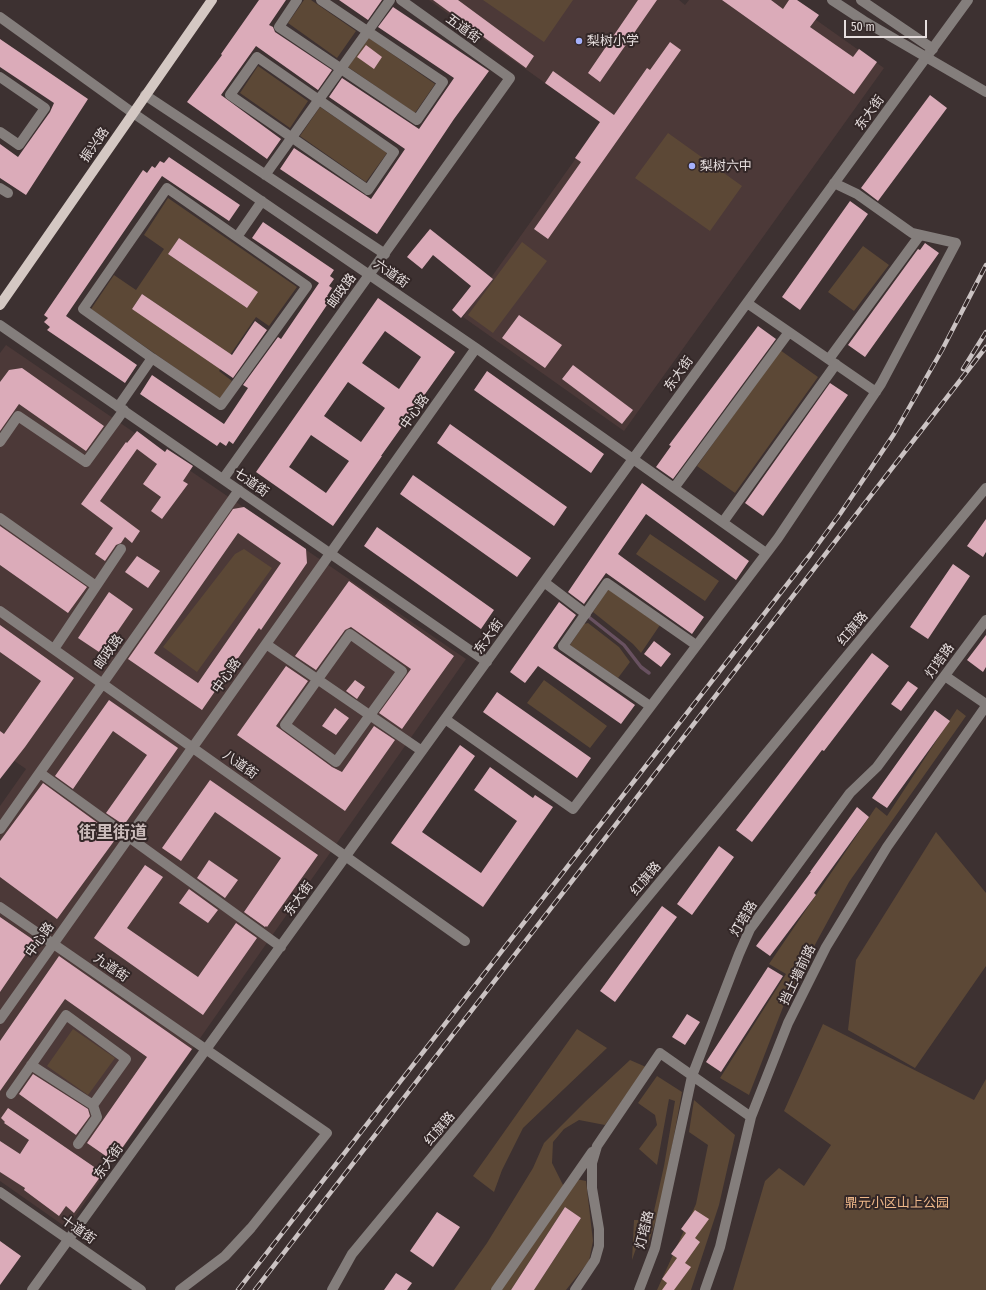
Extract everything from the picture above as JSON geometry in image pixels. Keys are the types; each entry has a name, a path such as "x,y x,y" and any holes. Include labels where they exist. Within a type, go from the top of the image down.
{"main road":[{"name":"振兴路","path":"0,305 212,0"}],"street":[{"path":"297,0 279,26 417,120 443,82 322,0"},
{"path":"265,175 390,0"},
{"name":"五道街","path":"401,0 510,78"},
{"path":"832,0 864,21 986,92"},
{"path":"861,0 932,49"},
{"name":"东大街","path":"32,1290 633,459 968,0"},
{"name":"六道街","path":"0,17 133,113 476,348 766,553"},
{"path":"257,57 319,100 394,152 368,190 230,96 257,57"},
{"path":"0,77 44,108 19,145 0,132"},
{"name":"邮政路","path":"223,479 510,78"},
{"path":"145,95 385,254"},
{"path":"445,719 573,809 778,538 876,392 956,243 912,233 857,194 834,183"},
{"path":"167,188 306,286 221,405 152,358 83,309 167,188"},
{"path":"237,237 262,201"},
{"path":"722,522 920,235"},
{"path":"747,303 876,392"},
{"name":"七道街","path":"0,325 487,662"},
{"path":"674,488 789,332"},
{"name":"中心路","path":"0,1019 476,348"},
{"path":"0,442 18,416 86,462 152,358"},
{"name":"红旗路","path":"332,1290 352,1254 986,488"},
{"name":"邮政路","path":"0,829 240,490"},
{"path":"0,518 96,586"},
{"path":"54,649 122,549"},
{"path":"544,582 586,614"},
{"path":"650,706 563,646 607,583 696,645"},
{"name":"八道街","path":"0,611 465,942"},
{"name":"灯塔路","path":"640,1290 655,1248 692,1076 750,929 850,793 877,767 986,620"},
{"path":"350,634 402,671 370,716 336,762 285,725 350,634"},
{"path":"266,644 422,751"},
{"path":"945,676 986,705"},
{"name":"挡土墙前路","path":"705,1290 720,1247 751,1116 788,1023 826,947 888,847 986,705"},
{"path":"40,773 281,947"},
{"name":"九道街","path":"0,907 327,1133 251,1228 225,1256 180,1290"},
{"path":"11,1094 66,1015 126,1058 93,1106"},
{"path":"496,1290 660,1053 751,1116"},
{"path":"31,1065 93,1106 97,1117 78,1144"},
{"path":"575,1290 595,1260 599,1246 599,1230 592,1188 592,1163 597,1146"},
{"name":"十道街","path":"0,1192 141,1290"}],"shaded area":[{"name":"梨树六中","path":"429,0 679,0 685,5 689,0 788,0 884,68 624,431 463,317 601,123"},
{"path":"6,345 466,659 67,1228 0,1181 0,806 26,769 0,751 0,353"}],"green space":[{"path":"304,0 311,0 356,31 337,58 288,23"},
{"path":"483,0 573,0 544,42"},
{"path":"369,38 435,84 415,113 348,67"},
{"path":"258,66 308,101 290,128 240,93"},
{"path":"320,107 387,153 366,182 300,136"},
{"path":"668,133 742,186 710,231 635,178"},
{"path":"168,198 297,287 269,326 256,317 219,371 232,381 220,399 91,309 114,275 136,290 164,249 144,235","holes":["179,238 257,292 247,308 168,254","142,294 220,347 132,309"]},
{"path":"522,242 547,261 493,333 468,315"},
{"path":"863,246 889,265 854,311 828,292"},
{"path":"780,350 818,377 735,493 697,466"},
{"path":"650,534 719,581 705,601 636,554"},
{"path":"244,549 272,568 197,672 163,647 235,554"},
{"path":"608,589 660,625 641,653 633,644 593,612"},
{"path":"588,623 619,647 630,662 618,678 570,645 584,624"},
{"path":"544,680 607,726 590,748 527,703"},
{"path":"957,709 966,716 849,882 817,941 785,1002 749,1095 720,1078 786,974 769,964 876,807 887,816"},
{"path":"936,832 986,893 986,966 915,1068 848,1030 856,960"},
{"name":"鼎元小区山上公园","path":"823,1024 974,1100 986,1079 986,1290 733,1290 765,1181 779,1168 804,1186 831,1145 784,1111"},
{"path":"73,1029 115,1058 88,1095 47,1066"},
{"path":"577,1029 607,1048 523,1128 502,1170 494,1192 473,1176"},
{"path":"630,1060 646,1067 605,1125 579,1120 564,1129 553,1142 552,1163 563,1185 576,1179 586,1181 593,1241 589,1261 566,1290 534,1290 581,1218 565,1207 511,1290 454,1290 487,1243 533,1168 544,1143"},
{"path":"657,1076 682,1092 662,1201 647,1248 664,1166 675,1101 669,1099 657,1165 639,1149 657,1125 655,1115 638,1103"},
{"path":"694,1100 735,1135 719,1205 691,1290 657,1290 696,1204 708,1145 689,1132"},
{"path":"634,1220 646,1220 632,1260"}],"building":[{"path":"259,0 286,0 269,25 273,27 275,32 332,70 318,90 256,46 221,95 281,139 267,159 187,102 222,55 221,54"},
{"path":"339,0 382,0 368,20"},
{"path":"433,0 458,0 534,56 526,68"},
{"path":"638,0 657,0 600,82 588,73"},
{"path":"722,0 771,0 783,9 789,0 797,0 819,15 810,27 853,57 859,49 877,62 854,94"},
{"path":"393,7 489,71 454,119 377,234 280,169 294,148 371,199 405,149 329,97 342,78 419,129 454,78 378,27"},
{"path":"0,39 88,99 26,195 0,178 0,144 18,157 50,112 54,103 0,67"},
{"path":"670,42 681,50 548,239 534,229 581,162 575,158 600,122 545,83 553,71 614,115 647,68 650,70"},
{"path":"366,45 382,57 374,69 357,57"},
{"path":"930,95 947,108 878,201 861,188"},
{"path":"169,157 240,205 229,221 162,176 66,316 137,365 125,383 47,330 50,327 44,322 48,318 44,315 143,170 147,173 152,166 155,168 160,161 164,163"},
{"path":"850,201 868,214 800,310 782,297"},
{"path":"263,222 334,270 330,276 334,279 329,286 332,288 327,296 331,299 233,444 229,441 226,446 220,442 217,446 140,394 152,375 224,424 248,388 243,385 278,337 281,339 319,283 252,238"},
{"path":"430,229 493,279 461,318 452,310 471,286 433,255 422,269 407,257"},
{"path":"179,238 258,292 247,308 168,254"},
{"path":"925,243 939,253 865,357 848,345 918,249 920,250"},
{"path":"142,294 232,355 255,321 267,330 233,378 132,309"},
{"path":"378,298 455,352 333,526 256,472","holes":["385,331 421,357 399,389 362,363","348,382 385,408 361,442 324,416","311,435 349,461 326,493 289,467"]},
{"path":"519,315 562,345 545,368 502,338"},
{"path":"758,326 776,339 673,479 656,467 671,446 669,445"},
{"path":"573,365 633,410 622,424 562,379"},
{"path":"22,368 104,426 86,451 19,404 0,431 0,382 9,370"},
{"path":"487,371 604,454 591,473 474,390"},
{"path":"830,383 848,395 763,516 745,503"},
{"path":"450,424 567,507 554,526 437,443"},
{"path":"137,431 165,452 167,449 193,466 183,481 188,484 162,519 151,511 161,497 143,484 157,464 137,449 100,501 140,531 132,543 125,537 121,543 116,545 105,561 95,554 113,528 81,504 126,442 127,443"},
{"path":"413,475 531,558 517,577 400,494"},
{"path":"642,483 749,561 736,580 646,514 618,554 704,617 692,634 606,573 584,604 568,592"},
{"path":"244,507 306,549 307,563 261,630 259,628 202,710 128,659 233,509","holes":["238,533 281,563 198,683 154,653"]},
{"path":"986,519 986,552 983,557 967,546"},
{"path":"0,526 87,587 68,613 0,565"},
{"path":"377,527 494,610 481,629 364,546"},
{"path":"137,556 160,571 148,588 125,572"},
{"path":"953,564 970,576 928,639 910,627"},
{"path":"349,581 454,656 402,729 379,713 411,669 351,627 345,630 316,670 295,656"},
{"path":"109,592 133,609 102,654 78,638"},
{"path":"559,602 576,615 553,648 635,705 621,724 538,666 525,683 510,672"},
{"path":"0,625 74,678 25,747 0,779 0,731 4,734 41,681 0,652"},
{"path":"986,635 986,667 983,672 967,660"},
{"path":"654,641 671,654 661,667 644,654"},
{"path":"872,653 889,666 824,751 822,750 752,842 736,830"},
{"path":"286,666 308,681 276,726 332,767 342,772 374,726 395,740 345,811 237,735"},
{"path":"355,680 365,687 357,699 346,691"},
{"path":"908,681 918,688 901,711 891,704"},
{"path":"497,692 591,758 577,778 483,712"},
{"path":"109,700 178,748 124,825 106,813 147,755 113,731 73,789 55,776"},
{"path":"335,708 349,718 336,735 322,726"},
{"path":"935,710 950,721 887,808 872,798"},
{"path":"460,745 475,756 422,832 481,873 517,821 474,790 490,767 533,798 535,795 553,807 483,907 391,843"},
{"path":"210,780 318,855 267,927 244,912 281,858 215,812 181,861 162,848"},
{"path":"43,783 117,837 57,919 0,877 0,841"},
{"path":"857,807 869,817 814,893 816,895 770,956 756,946"},
{"path":"719,846 734,857 692,915 677,904"},
{"path":"209,860 238,880 225,898 197,878"},
{"path":"145,865 163,877 127,928 198,977 236,923 257,938 203,1015 94,938"},
{"path":"189,889 218,910 208,923 179,903"},
{"path":"662,906 677,917 615,1002 600,991"},
{"path":"0,917 35,941 0,992"},
{"path":"59,956 192,1049 113,1161 87,1143 147,1057 65,999 0,1091 0,1041"},
{"path":"768,967 783,976 721,1072 706,1062"},
{"path":"687,1014 700,1022 685,1045 672,1037"},
{"path":"33,1074 88,1109 90,1116 76,1135 19,1094"},
{"path":"8,1108 103,1173 74,1213 66,1206 59,1216 24,1190 25,1188 0,1172 0,1141 20,1154 29,1140 4,1123 5,1122 1,1118"},
{"path":"565,1207 581,1218 534,1290 511,1290"},
{"path":"695,1210 709,1219 695,1238 700,1242 685,1263 691,1267 674,1290 662,1290 667,1283 662,1279 677,1258 671,1254 686,1233 681,1229"},
{"path":"437,1212 460,1227 433,1267 410,1251"},
{"path":"0,1241 21,1256 0,1285"},
{"path":"396,1273 412,1283 407,1290 384,1290"}],"waterway":[{"path":"590,618 624,645 641,667 649,673"}],"railway":[{"path":"238,1290 810,555 840,514 894,434 942,350 986,265"},
{"path":"963,369 986,332"},
{"path":"255,1290 986,347"}],"place":[{"name":"梨树小学","path":"579,41"},
{"name":"梨树六中","path":"692,166"}],"district":[{"name":"街里街道","path":"113,833"}]}
